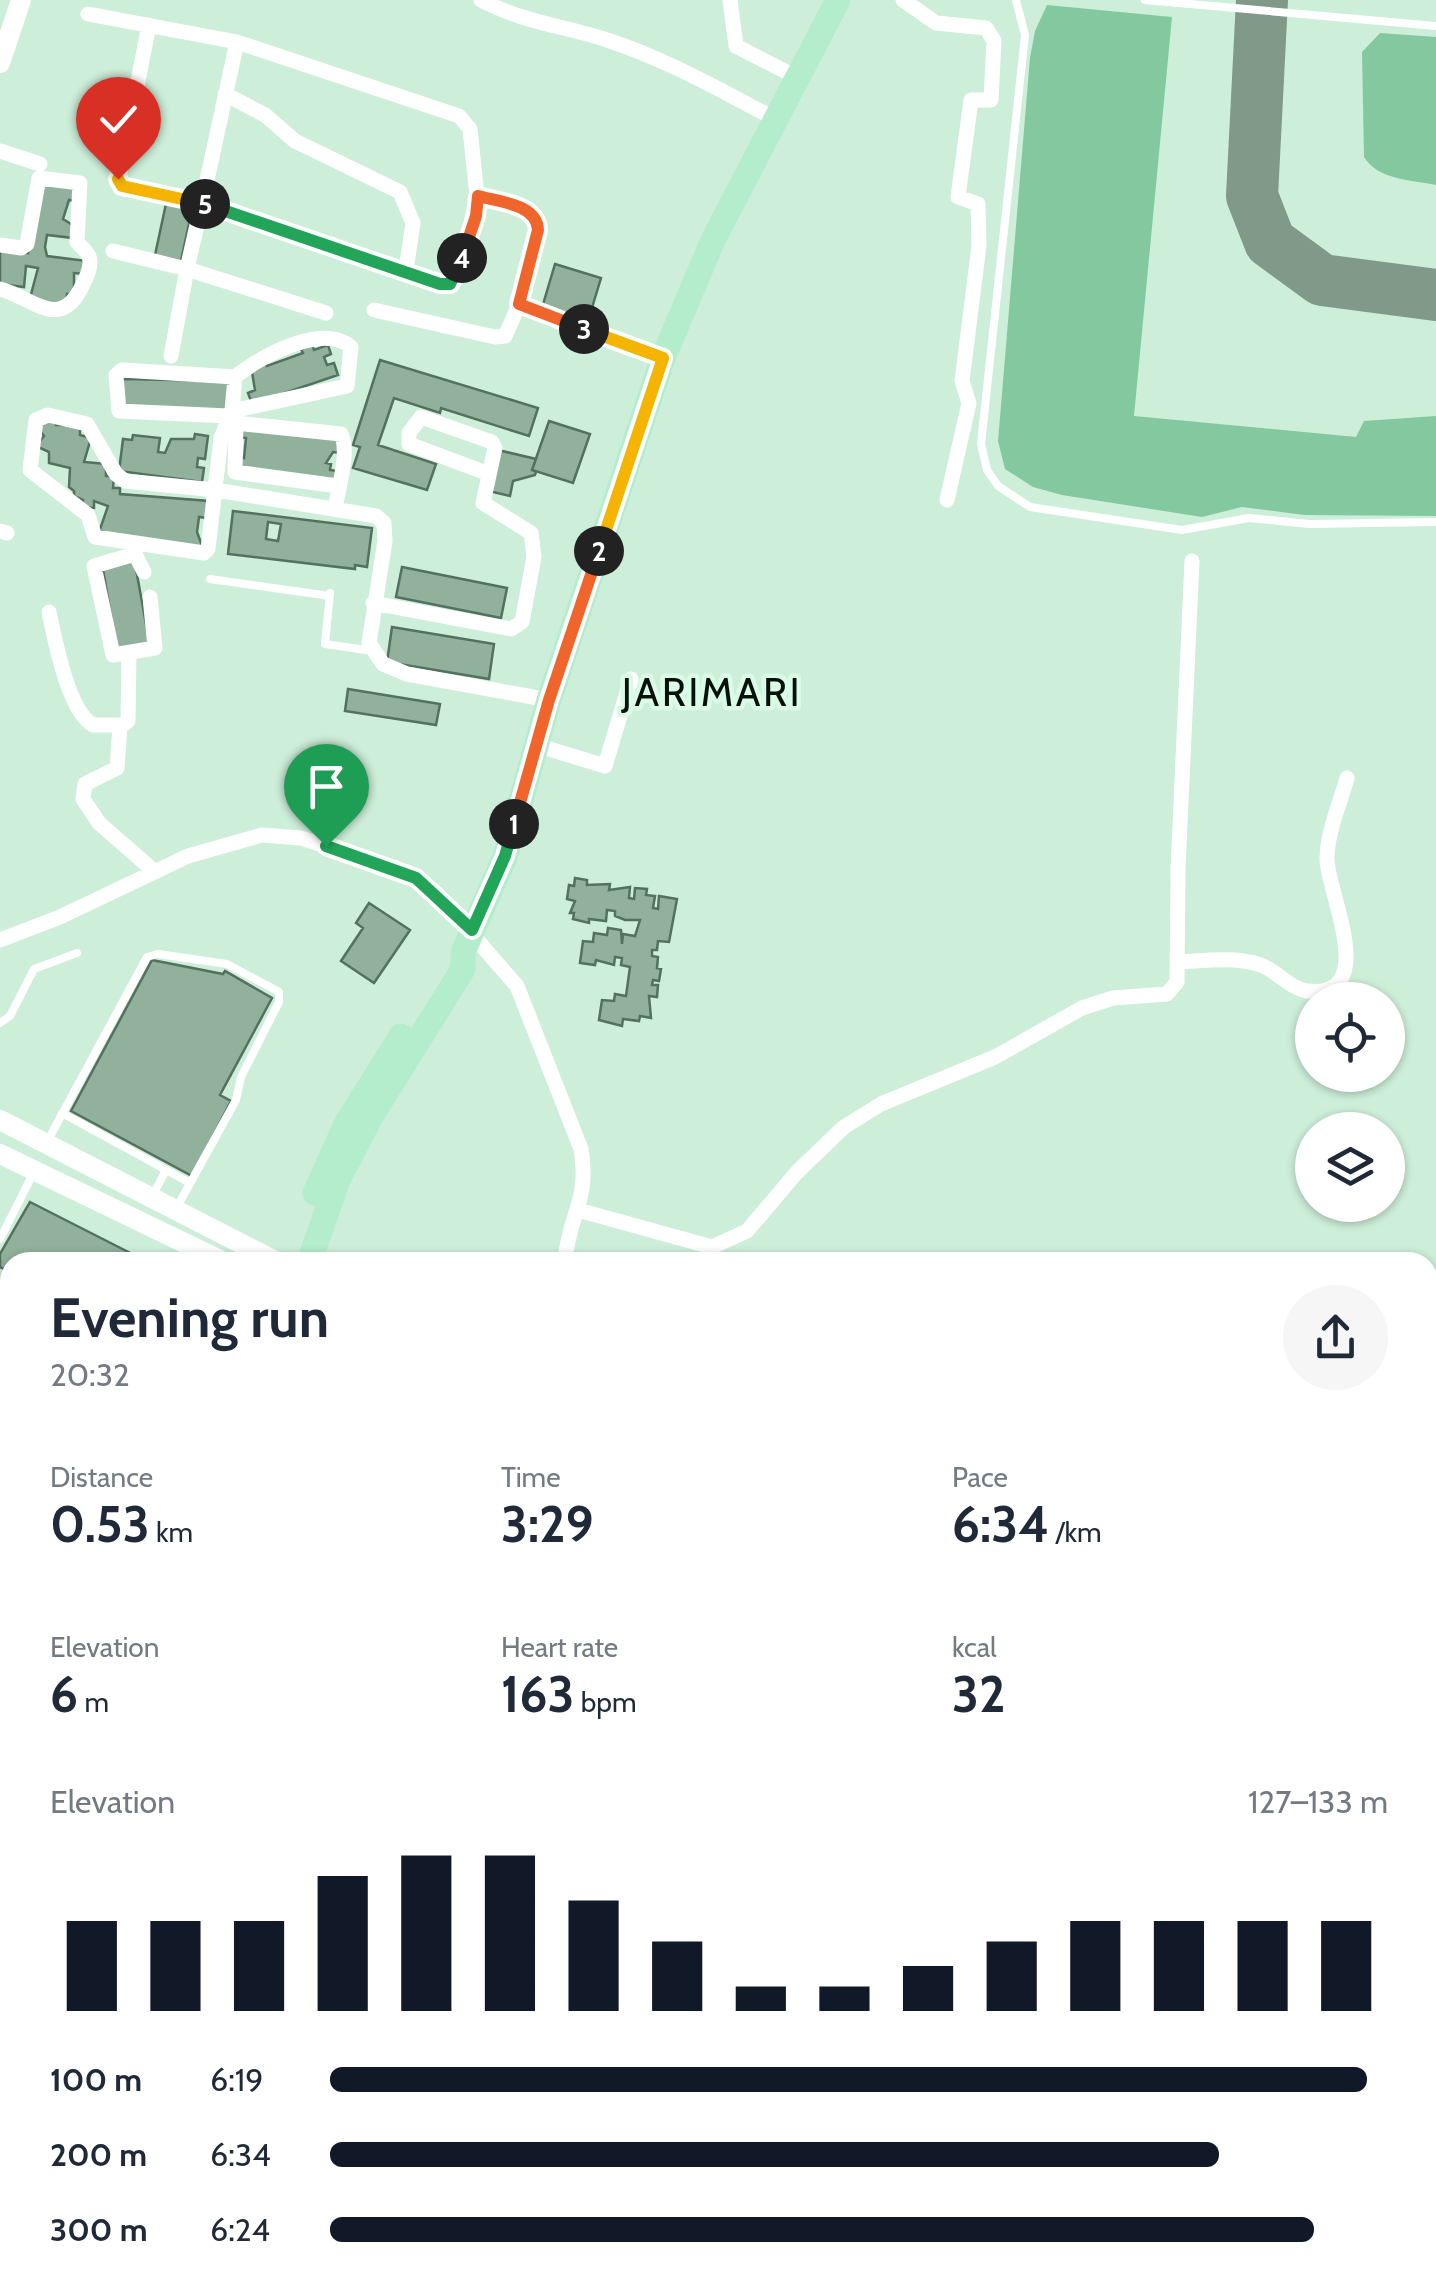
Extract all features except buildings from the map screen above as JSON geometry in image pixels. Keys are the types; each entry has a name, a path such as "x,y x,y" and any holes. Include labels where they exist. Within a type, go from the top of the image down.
{"main road":[{"path":"313,1252 338,1180 370,1118 462,969 468,941 505,856 549,700 663,358 712,240 838,0"},
{"path":"294,1252 322,1172 346,1124 448,962 468,941"}],"street":[{"path":"0,32 10,0"},
{"path":"0,62 21,0"},
{"path":"481,0 518,18 604,39 649,55 777,120"},
{"path":"712,0 730,2 736,46 798,78"},
{"path":"903,0 936,23 986,28 994,41 991,100 970,100 958,197 978,204 979,246 962,382 969,402 947,500"},
{"path":"88,14 149,25 236,42 460,116 470,129 478,196 465,251 450,284 202,203 118,183 149,25"},
{"path":"171,356 236,42"},
{"path":"225,94 265,115 295,141 400,192 413,223 406,270"},
{"path":"0,151 40,164"},
{"path":"0,244 21,248 27,244 39,178 80,184 77,242 88,253 89,261 88,275 72,306 65,310 30,305 0,289"},
{"path":"374,310 496,336 505,336 511,330 538,221 530,211 478,196"},
{"path":"113,252 187,269 326,313"},
{"path":"519,304 663,358"},
{"path":"306,340 343,341 350,348 347,386 231,414 119,411 116,375 122,370 235,377 257,360 306,340"},
{"path":"235,377 227,448 232,470 238,474 338,486"},
{"path":"335,509 345,442 341,434 239,422 227,448 216,490 208,549 204,553 100,539 92,533 88,515 30,470 36,420 48,414 87,424 116,474 125,481 216,490 376,516 384,523 385,541 369,643 383,664 406,674 549,700"},
{"path":"373,603 511,629 522,622 534,557 532,533 483,503 489,474 494,448 492,442 421,417 409,433 409,444 489,474"},
{"path":"144,572 135,554 94,566 113,655 155,648 150,597"},
{"path":"578,1210 712,1247 727,1244 748,1232 797,1172 844,1127 882,1104 995,1057 1082,1008 1113,998 1167,994 1178,982 1192,561"},
{"path":"49,612 59,656 81,714 93,725 120,726 130,717 128,655"},
{"path":"536,745 605,766 631,679"},
{"path":"120,726 117,768 82,786 83,799 99,823 155,872"},
{"path":"1177,962 1253,963 1309,991 1332,986 1342,975 1348,949 1330,882 1328,842 1348,778"},
{"path":"0,940 227,843 262,836 302,838 416,878 468,941 517,986 535,1024 581,1149 586,1187 568,1252"},
{"path":"0,1120 257,1252"},
{"path":"0,1154 203,1252"}],"lane":[{"path":"1016,0 1025,36 982,444 987,470 998,486 1030,507 1182,530 1249,518 1308,524 1436,522"},
{"path":"1145,0 1436,26"},
{"path":"210,579 330,594 324,644 372,651"},
{"path":"0,1024 10,1016 34,969 76,953"},
{"path":"47,1142 148,957 158,954 220,962 275,988 279,1002 241,1078 236,1100 176,1210"},
{"path":"62,1114 190,1183"},
{"path":"152,1197 166,1170"},
{"path":"0,1239 34,1172"},
{"path":"0,1216 10,1220"}],"shaded area":[{"path":"1047,5 1172,17 1134,416 1356,437 1364,421 1436,416 1436,516 1304,515 1242,507 1202,517 1062,495 1033,487 1005,469 998,441 1030,58 1035,31"},
{"path":"1380,33 1436,37 1436,185 1387,175 1364,157 1362,52"}],"taxiway":[{"path":"1262,0 1252,196 1270,242 1322,280 1436,295"}],"district":[{"name":"JARIMARI","path":"712,691"}],"route":[{"path":"118,179 122,186 202,203 440,284 450,284 454,278 476,216 478,196 530,211 538,221 538,230 519,304 663,358 549,700 505,856 472,930 416,878 326,846"}]}
